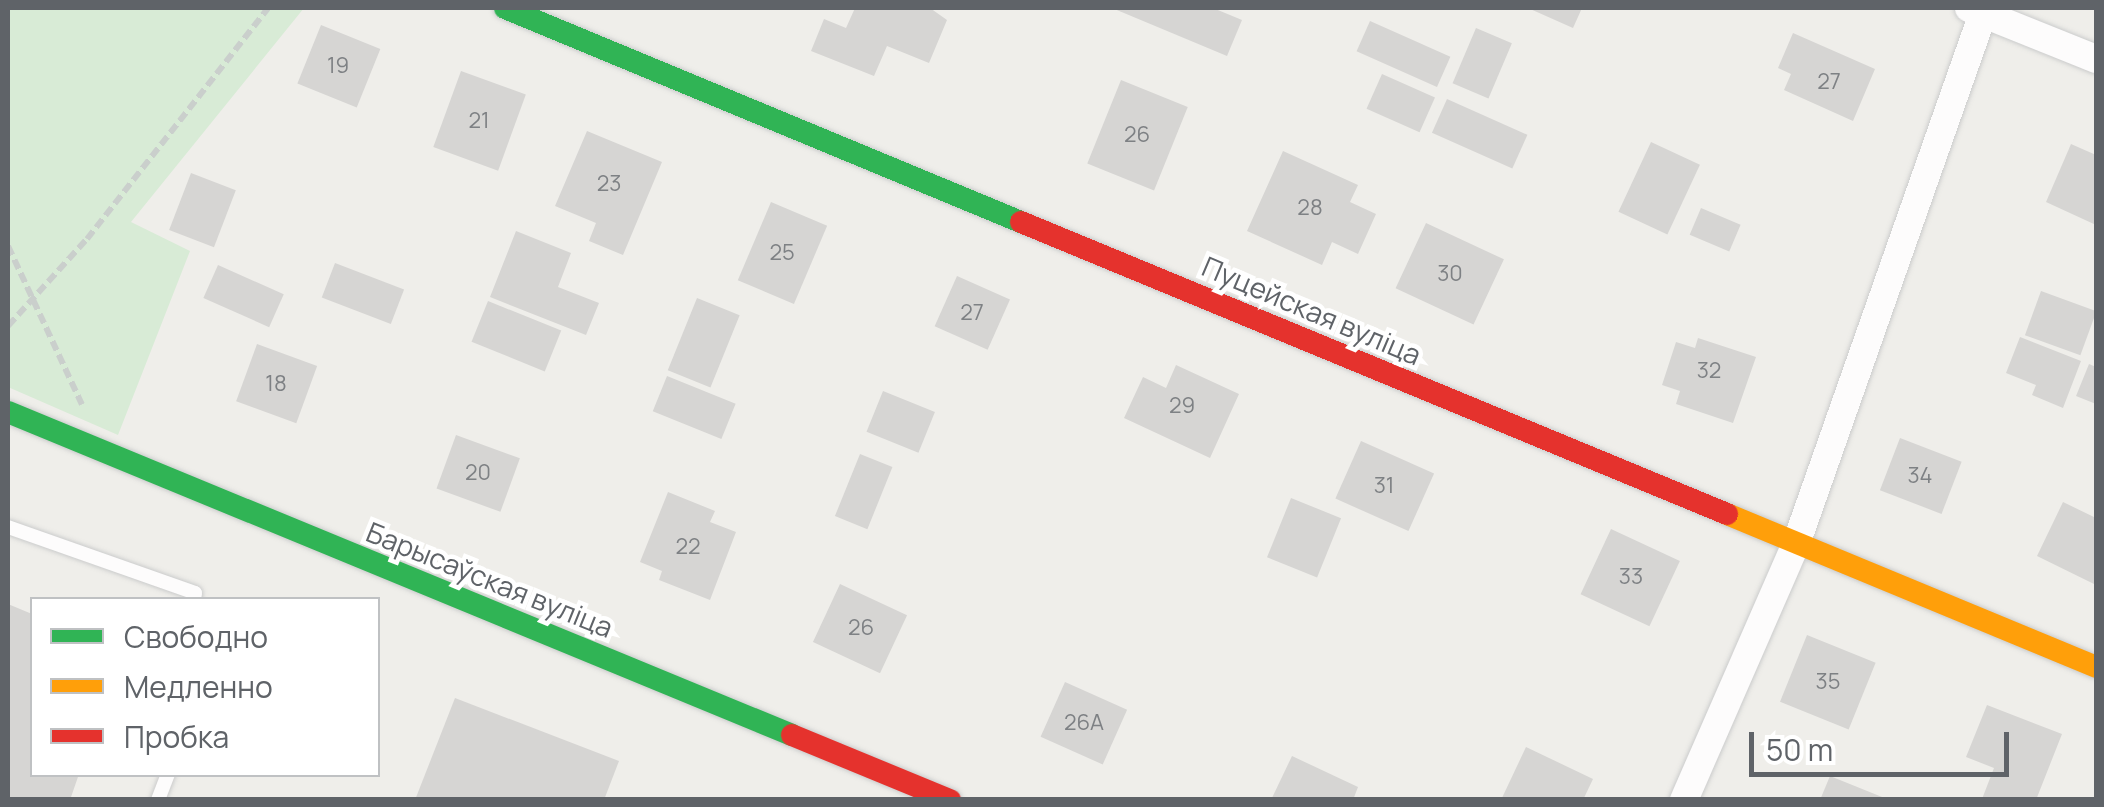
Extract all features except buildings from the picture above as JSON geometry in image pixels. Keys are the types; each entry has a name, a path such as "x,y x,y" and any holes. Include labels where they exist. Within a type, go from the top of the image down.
{"street":[{"name":"Пуцейская вуліца","path":"505,8 2096,666"},
{"path":"1684,800 1796,544 1979,9 2096,60"},
{"name":"Барысаўская вуліца","path":"8,412 950,800"}],"lane":[{"path":"8,527 195,593 194,597"}],"path":[{"path":"8,326 268,8"},
{"path":"8,246 107,455"}],"green space":[{"path":"8,8 304,8 131,222 190,251 118,435 8,387"}],"traffic: fast":[{"path":"505,8 1021,222"},
{"path":"8,412 792,735"}],"traffic: slow":[{"path":"1727,514 2096,667"}],"traffic: jam":[{"path":"1021,222 1727,514"},
{"path":"792,735 950,800"}]}
